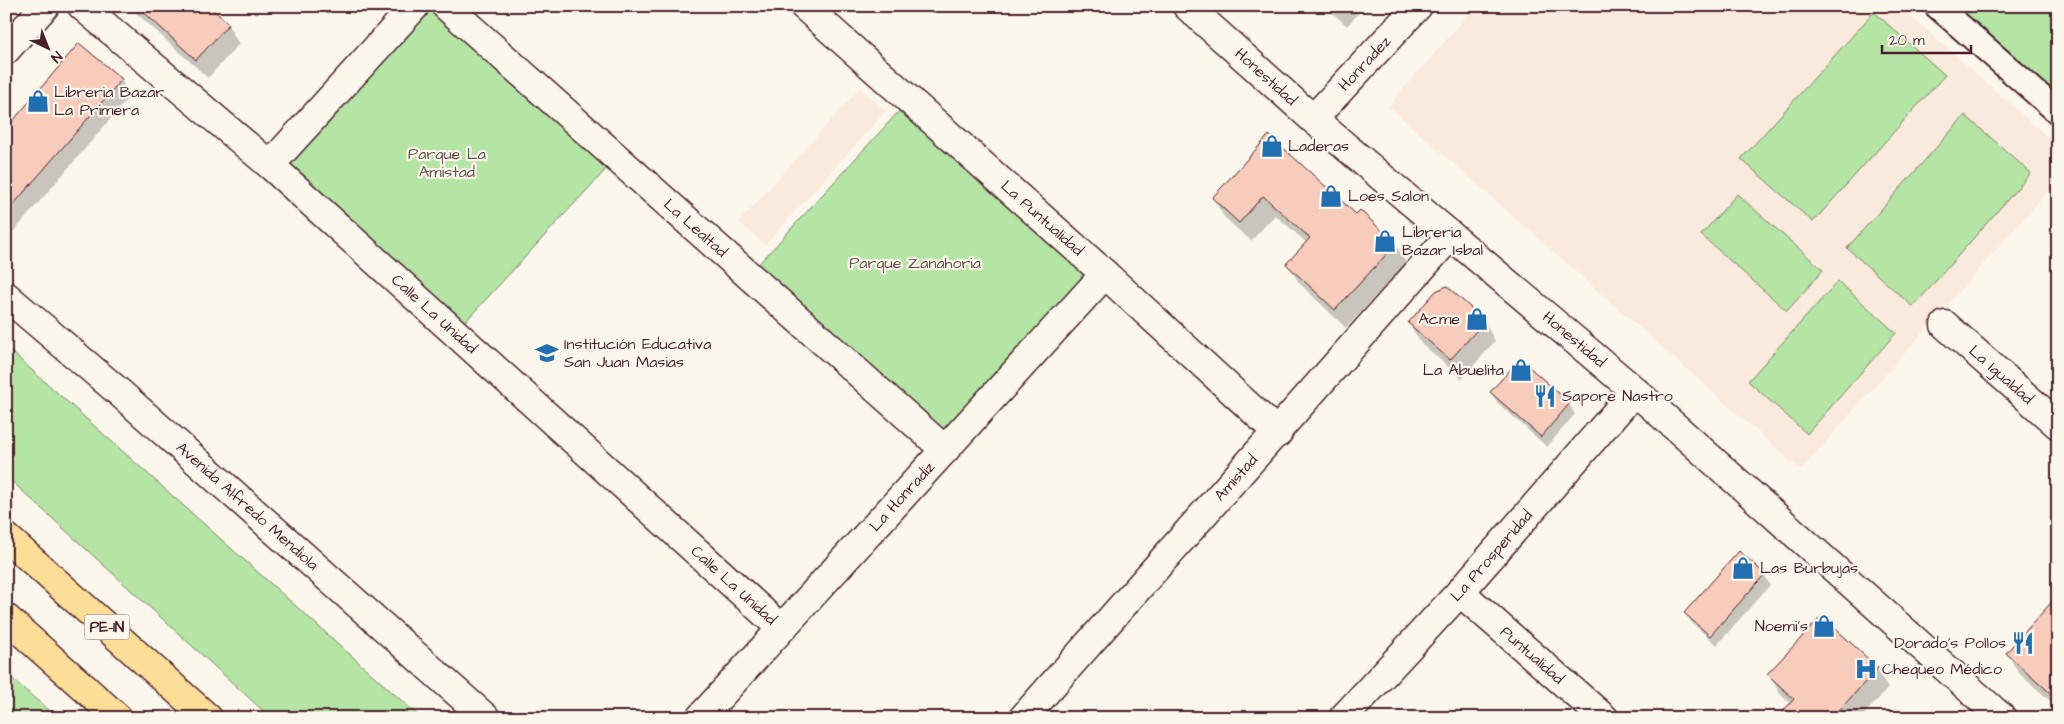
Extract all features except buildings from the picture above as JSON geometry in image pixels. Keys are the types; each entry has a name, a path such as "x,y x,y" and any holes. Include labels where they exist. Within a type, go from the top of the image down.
{"highway":[{"name":"PE-1N","path":"6,537 208,718"},
{"path":"6,618 118,718"}],"street":[{"path":"6,50 45,6"},
{"name":"Calle La Unidad","path":"82,6 270,165 780,628"},
{"path":"270,165 415,6"},
{"name":"La Lealtad","path":"446,6 945,450"},
{"name":"La Puntualidad","path":"804,6 1105,274 1278,433"},
{"name":"Honestidad","path":"1187,6 1313,119 1635,391 2002,718"},
{"name":"Honradez","path":"1313,119 1418,6"},
{"path":"1937,6 2058,112"},
{"name":"Amistad","path":"1023,718 1278,433 1450,236"},
{"name":"La Honradiz","path":"700,718 780,628 1105,274"},
{"name":"Avenida Alfredo Mendiola","path":"6,296 120,393 486,718"},
{"name":"La Igualdad","path":"1945,325 2058,425"},
{"name":"La Prosperidad","path":"1343,718 1460,592 1635,391"},
{"name":"Puntualidad","path":"1460,592 1604,718"}],"shaded area":[{"path":"1476,6 1899,6 2058,146 2058,180 1801,470 1388,106"},
{"path":"860,88 886,111 765,245 739,222"}],"green space":[{"name":"Parque La Amistad","path":"431,6 611,164 464,323 285,165"},
{"path":"1943,6 2058,6 2058,102"},
{"path":"1874,12 1945,75 1813,222 1741,159"},
{"name":"Parque Zanahoria","path":"902,108 1088,273 944,435 756,267"},
{"path":"1965,115 2031,173 1913,307 1847,248"},
{"path":"1737,194 1823,270 1787,311 1701,235"},
{"path":"1838,281 1896,333 1807,434 1748,381"},
{"path":"6,347 421,718 271,718 6,476"},
{"path":"6,673 57,718 6,718"}],"place":[{"name":"Libreria Bazar La Primera","path":"38,101"},
{"name":"Laderas","path":"1272,146"},
{"name":"Loes Salon","path":"1331,196"},
{"name":"Libreria Bazar Isbal","path":"1385,241"},
{"name":"Acme","path":"1477,319"},
{"name":"Institución Educativa San Juan Masias","path":"547,353"},
{"name":"La Abuelita","path":"1521,370"},
{"name":"Sapore Nastro","path":"1545,396"},
{"name":"Las Burbujas","path":"1743,568"},
{"name":"Noemi's","path":"1824,626"},
{"name":"Dorado's Pollos","path":"2023,643"},
{"name":"Chequeo Médico","path":"1866,669"}]}
